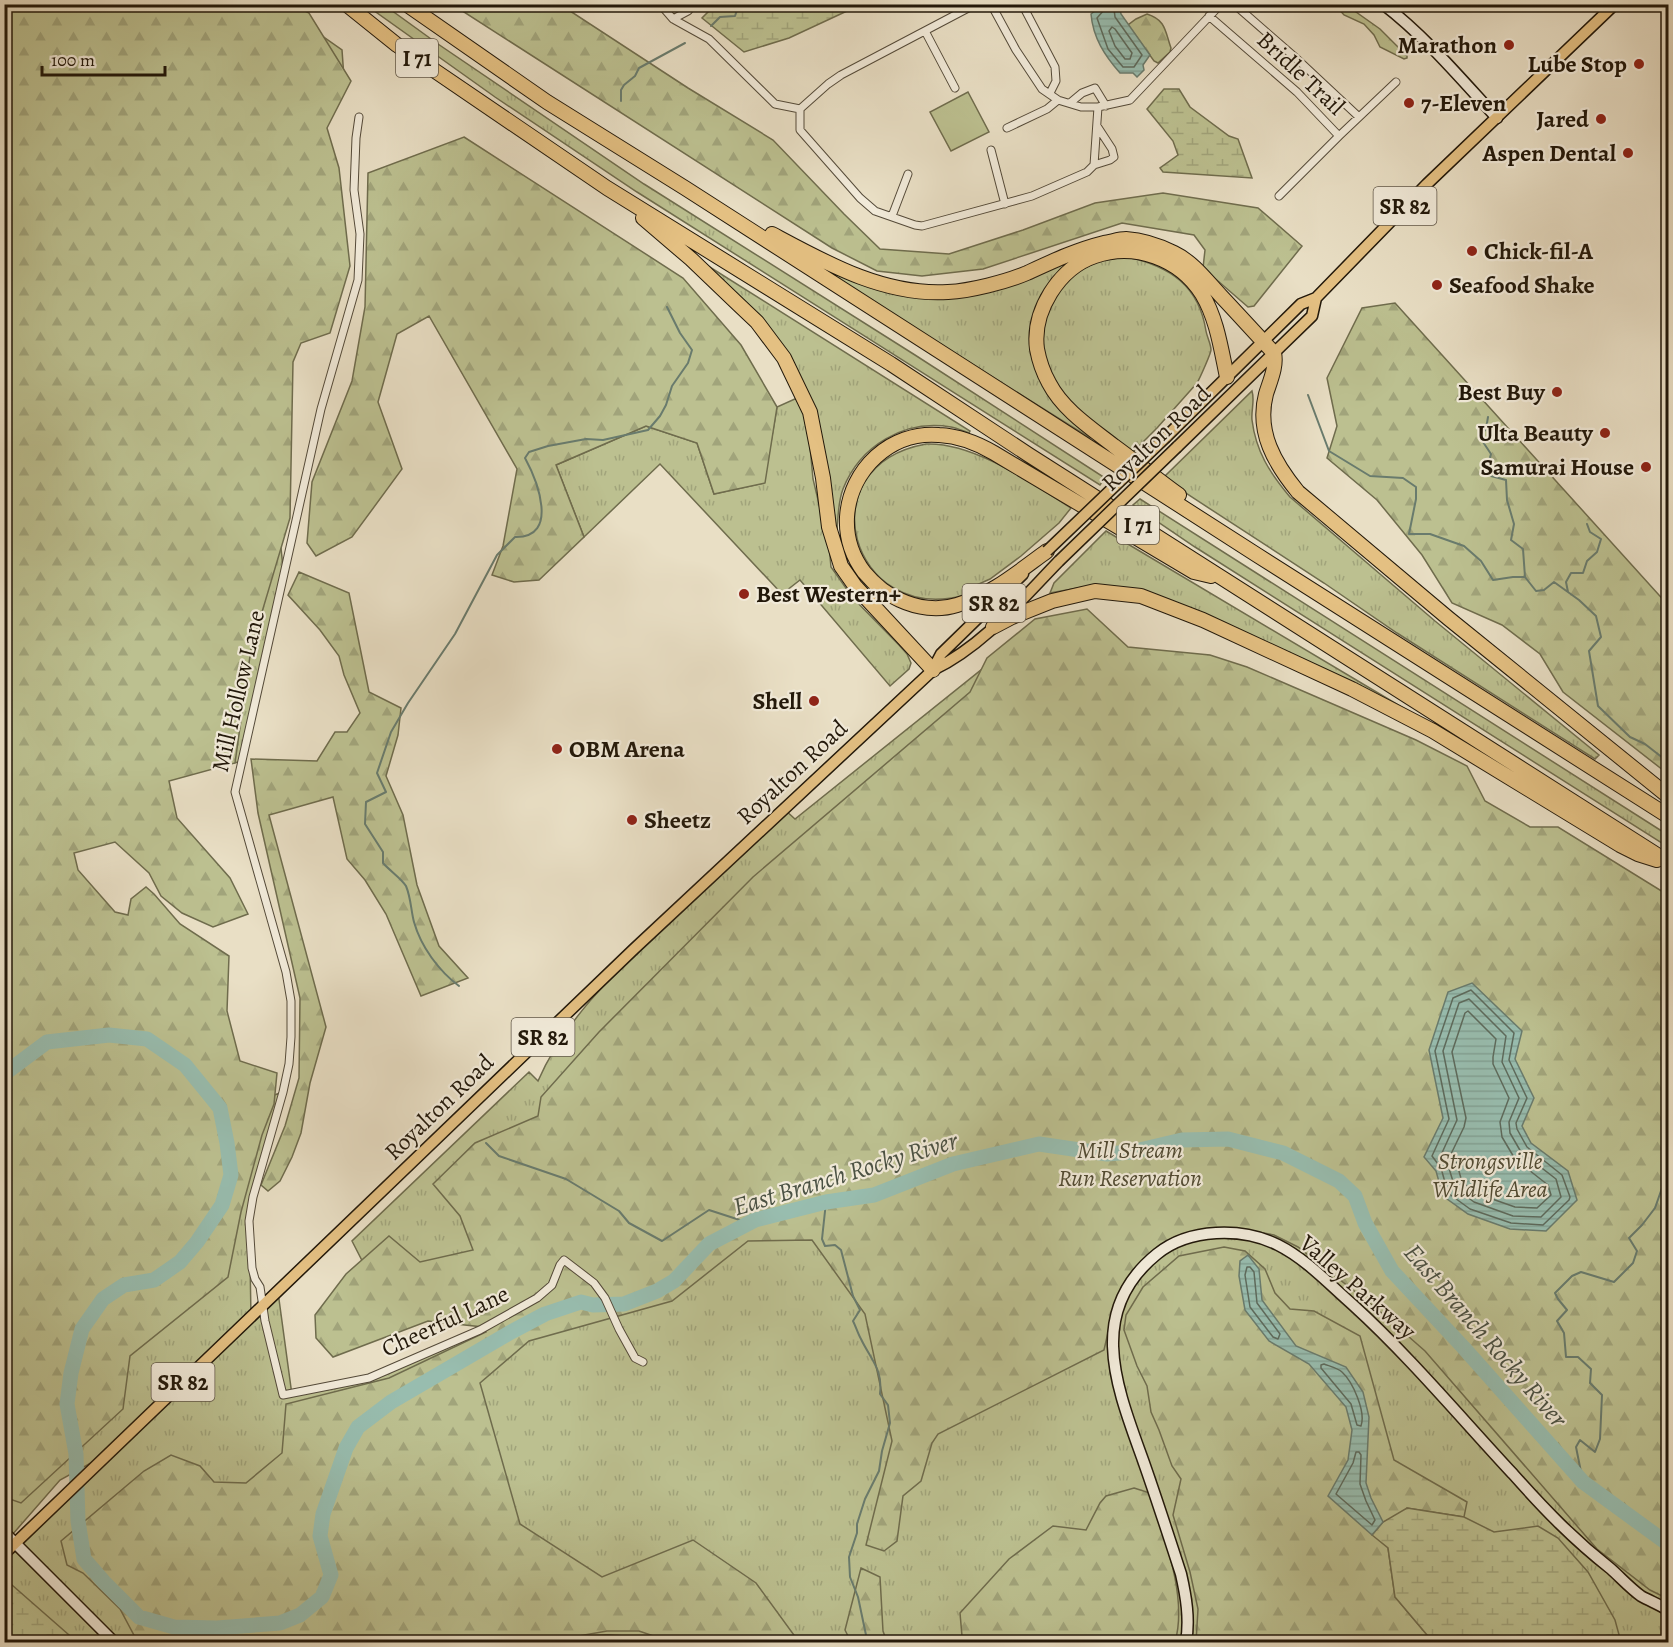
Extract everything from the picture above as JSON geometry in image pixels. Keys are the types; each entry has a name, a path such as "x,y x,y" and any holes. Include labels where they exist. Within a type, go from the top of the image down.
{"highway":[{"name":"I 71","path":"346,4 397,45 607,188 891,364 1038,461 1668,862"},
{"name":"I 71","path":"406,4 546,102 685,188 1668,816"},
{"path":"607,188 690,259 757,322 784,358 810,412 823,478 829,527 841,566 855,586 933,670"},
{"path":"685,188 833,266 876,282 923,291 948,292 989,285 1016,277 1059,257 1088,247 1124,239 1143,242 1174,253 1186,260 1274,353 1274,368 1265,397 1266,435 1272,456 1298,492 1448,618 1668,796"},
{"path":"1227,377 1211,310 1202,293 1179,269 1146,253 1109,252 1095,255 1084,261 1058,283 1040,315 1037,349 1049,383 1058,397 1093,430 1257,555"},
{"path":"1047,551 980,596 956,606 922,607 906,603 883,591 861,568 848,534 848,504 863,470 877,454 893,444 911,438 937,434 963,438 994,453 1194,573 1223,579"},
{"path":"993,627 1052,601 1095,591 1141,596 1203,620 1352,689 1433,731 1620,846 1638,854 1668,862"}],"main road":[{"name":"Royalton Road","path":"933,670 941,654 1301,304 1316,298 1427,184 1615,4"},
{"name":"Royalton Road","path":"4,1554 709,878 933,670 953,660 993,627 1312,316 1316,298"}],"street":[{"path":"660,4 673,19 709,39 775,104 800,109"},
{"path":"673,19 688,11 694,4"},
{"path":"976,4 841,75 800,109 799,128 801,132 860,198 875,211 921,226 1032,196 1084,174 1094,165 1109,161 1114,157 1112,149 1097,125"},
{"path":"991,4 1030,74 1042,89 1058,100 1081,107 1102,106 1130,100 1221,4"},
{"path":"1022,4 1055,67 1056,81 1050,93"},
{"name":"Bridle Trail","path":"1234,4 1359,117"},
{"path":"1383,4 1433,49 1497,118"},
{"name":"Bridle Trail","path":"1209,16 1297,92 1339,136"},
{"path":"925,31 955,88"},
{"name":"Bridle Trail","path":"1279,196 1396,82"},
{"path":"1070,103 1082,93 1095,88 1102,106 1097,125 1094,165"},
{"path":"1007,128 1047,109 1058,100"},
{"name":"Mill Hollow Lane","path":"262,1305 260,1287 252,1268 249,1221 253,1197 284,1092 289,1064 291,1001 286,972 235,792 321,409 358,280 360,234 354,190 359,117"},
{"path":"991,150 1005,204"},
{"path":"892,216 908,174"},
{"name":"Valley Parkway","path":"1186,1642 1188,1617 1181,1574 1116,1378 1112,1354 1113,1331 1125,1292 1149,1261 1178,1242 1211,1234 1245,1234 1261,1238 1280,1246 1318,1274 1387,1336 1554,1520 1588,1552 1642,1596 1668,1610"},
{"name":"Cheerful Lane","path":"262,1305 283,1395 369,1378 480,1330 537,1298 552,1285 564,1260 594,1283 605,1298 635,1358 643,1362"},
{"path":"4,1532 114,1642"},
{"path":"575,1642 635,1642"}],"green space":[{"path":"5,4 294,5 309,13 351,81 327,128 339,168 350,266 330,333 301,343 293,362 290,518 251,649 235,763 169,781 177,818 230,878 248,914 213,927 182,913 161,896 149,873 115,842 74,853 78,870 115,912 128,915 131,899 146,887 180,924 229,956 227,1011 240,1061 277,1073 274,1104 262,1135 241,1212 228,1277 130,1356 123,1409 21,1503 4,1497"},
{"path":"716,4 860,5 789,38 744,52 702,18"},
{"name":"Mill Stream Run Reservation","path":"5,5 278,5 342,50 344,78 228,182 272,462 284,577 244,761 170,775 163,808 36,836 232,1110 280,1093 249,1205 251,1317 278,1292 292,1395 345,1386 487,1325 480,1308 394,1323 352,1241 529,1072 538,1081 563,1036 596,994 632,956 784,809 795,819 1037,625 1668,909 1668,1642 60,1642 5,1582 5,1554 109,1453 60,1480 5,1543"},
{"path":"366,5 384,5 644,184 1105,478 1100,485 637,192 495,97"},
{"path":"453,5 561,5 773,140 880,249 949,254 1095,203 1163,193 1258,208 1302,246 1254,306 1248,307 1203,268 1205,250 1194,235 1122,223 983,269 922,276 877,271 832,248"},
{"path":"1335,5 1346,5 1380,29 1407,58 1404,59 1380,47 1374,35 1364,24 1344,15"},
{"path":"1147,14 1161,23 1171,48 1170,52 1158,63 1154,61 1128,25"},
{"path":"1164,89 1179,89 1190,107 1229,136 1238,139 1252,178 1163,172 1160,168 1178,155 1173,141 1147,109"},
{"path":"968,92 989,132 951,151 930,112"},
{"path":"464,137 683,278 741,345 777,407 765,483 714,494 697,443 646,426 556,465 584,537 539,580 514,582 492,575 503,546 517,469 429,316 397,334 378,402 402,469 352,537 316,556 307,543 312,482 352,381 365,307 368,173"},
{"path":"1088,251 1062,270 1041,295 1034,317 1032,349 1091,436 1090,438 832,276 835,272 948,296"},
{"path":"1127,257 1156,266 1180,281 1189,290 1202,315 1211,350 1197,383 1130,455 1068,403 1053,380 1042,353 1043,320 1056,294 1076,272 1101,260"},
{"path":"697,259 970,431 969,433 951,427 917,427 886,439 872,448 860,460 843,489 839,504 837,531 835,530 791,363"},
{"path":"1395,303 1668,605 1668,774 1563,692 1540,654 1502,625 1452,603 1422,555 1377,500 1327,458 1337,426 1327,378 1362,308"},
{"path":"1252,391 1252,420 1257,442 1270,471 1290,497 1435,621 1599,755 1595,759 1397,633 1164,477"},
{"path":"797,398 808,425 813,479 829,546 831,567 853,598 899,645 911,663 909,669 890,686 800,580 782,594 660,464 584,537 556,465 646,426 697,443 714,494 764,483 777,407"},
{"path":"926,444 944,445 982,457 1020,476 1071,508 1059,523 1021,556 990,579 963,591 965,595 926,599 894,588 871,567 857,540 855,510 865,481 888,458"},
{"path":"1140,499 1668,835 1668,847 1195,547 1133,505"},
{"path":"1106,531 1410,712 1194,611 1083,587 1050,593 1054,583"},
{"path":"299,572 349,593 369,692 401,708 398,735 386,776 403,815 417,885 439,946 468,978 421,996 386,914 365,880 347,859 333,797 269,815 326,1027 310,1083 301,1133 280,1181 268,1191 261,1185 285,1126 299,1078 300,998 258,813 251,759 317,761 335,732 347,732 360,713 344,675 339,656 320,630 288,595"},
{"name":"Strongsville Wildlife Area","path":"1087,609 1128,647 1210,655 1247,667 1416,740 1467,766 1485,801 1530,827 1558,827 1668,895 1668,1599 1650,1590 1597,1549 1425,1351 1376,1308 1298,1247 1274,1235 1237,1228 1197,1231 1126,1281 1114,1306 1104,1350 938,1434 932,1443 921,1481 903,1496 897,1541 884,1551 866,1545 892,1441 865,1314 812,1240 748,1241 672,1301 529,1341 480,1383 520,1524 602,1577 693,1540 756,1583 799,1642 671,1642 639,1631 607,1631 545,1642 139,1642 120,1609 83,1573 67,1565 61,1541 144,1471 171,1455 200,1466 214,1482 246,1483 282,1453 286,1404 389,1378 486,1332 483,1327 428,1321 333,1357 316,1338 315,1315 346,1274 389,1236 420,1262 473,1250 460,1216 433,1184 475,1143 538,1116 541,1097 599,1032 753,877 970,692 987,658 1035,619"},
{"path":"1224,1247 1245,1251 1265,1269 1275,1293 1290,1309 1314,1311 1360,1336 1394,1460 1467,1502 1464,1517 1407,1508 1388,1548 1395,1597 1433,1642 1196,1642 1198,1609 1173,1515 1181,1479 1172,1466 1151,1412 1147,1386 1124,1330 1126,1315 1143,1287 1179,1256"},
{"path":"1134,1488 1150,1493 1173,1567 1179,1606 1175,1642 975,1642 962,1636 960,1613 1009,1559 1053,1526 1086,1530 1106,1496"},
{"path":"1407,1508 1464,1517 1494,1532 1538,1526 1558,1538 1588,1572 1615,1620 1621,1642 1433,1642 1395,1597 1388,1548 1372,1535 1383,1522"},
{"path":"861,1568 880,1577 883,1631 887,1642 851,1642 845,1630"},
{"path":"12,1585 77,1642 5,1642 5,1591"}],"water":[{"path":"1127,5 1120,10 1121,14 1150,55 1143,65 1144,70 1137,77 1133,73 1120,73 1105,53 1094,31 1091,14 1100,7"},
{"path":"1472,983 1522,1031 1515,1059 1534,1098 1522,1126 1531,1143 1568,1171 1577,1200 1546,1231 1510,1229 1468,1214 1443,1196 1436,1171 1424,1157 1443,1118 1429,1050 1448,992"},
{"path":"1248,1255 1259,1269 1262,1300 1296,1346 1346,1367 1363,1392 1369,1417 1366,1483 1383,1522 1372,1535 1328,1496 1348,1460 1352,1430 1346,1407 1309,1364 1269,1341 1245,1310 1239,1276 1240,1261"}],"waterway":[{"path":"711,26 720,17 735,16 738,7 736,4"},
{"path":"621,101 621,90 635,76 639,68 685,43"},
{"path":"459,986 438,966 421,940 414,922 406,886 383,863 383,852 365,824 366,802 386,792 377,773 391,732 455,634 497,555 515,537 529,535 537,528 541,518 541,506 535,480 525,458 529,452 548,446 586,439 603,440 648,430 660,416 672,386 688,363 692,350 680,333 667,307"},
{"path":"1308,395 1329,451 1370,476 1403,478 1416,487 1409,534 1430,534 1464,546 1481,561 1493,580 1525,577 1536,591 1544,590 1554,582 1596,616 1601,637 1589,651 1598,706 1630,737 1645,744 1668,762"},
{"path":"1488,417 1486,429 1482,434 1483,442 1491,454 1486,472 1491,476 1506,480 1507,500 1514,524 1511,540 1523,549 1525,577"},
{"path":"1568,592 1566,582 1571,573 1583,573 1587,561 1597,552 1601,539 1590,532 1587,524"},
{"name":"East Branch Rocky River","path":"4,1074 47,1042 109,1035 147,1039 185,1065 220,1108 231,1175 222,1205 197,1242 180,1262 154,1280 124,1285 103,1299 82,1329 71,1373 67,1404 76,1454 78,1521 84,1559 139,1617 174,1627 217,1628 280,1623 300,1615 322,1597 331,1575 320,1536 323,1514 346,1448 358,1427 391,1402 511,1332 545,1314 581,1302 593,1305 624,1304 657,1291 674,1281 709,1244 755,1220 826,1202 874,1195 953,1164 1039,1144 1107,1154 1131,1152 1182,1140 1228,1139 1283,1153 1339,1181 1355,1196 1365,1223 1392,1271 1583,1482 1668,1544"},
{"path":"486,1143 499,1156 566,1179 619,1211 629,1223 662,1241 709,1210 749,1223"},
{"path":"1583,1482 1576,1447 1580,1440 1595,1452 1600,1439 1602,1395 1590,1383 1591,1369 1578,1357 1566,1357 1564,1333 1557,1321 1567,1310 1555,1293 1572,1276 1581,1272 1614,1282 1633,1263 1637,1251 1629,1238 1655,1208 1668,1171"},
{"path":"826,1202 822,1239 825,1246 835,1245 841,1250 853,1296 860,1310 853,1321 878,1371 880,1394 888,1405 890,1423 879,1471 865,1499 849,1557 850,1577 870,1642"}],"place":[{"name":"Marathon","path":"1509,45"},
{"name":"Lube Stop","path":"1639,64"},
{"name":"7-Eleven","path":"1409,103"},
{"name":"Jared","path":"1601,119"},
{"name":"Aspen Dental","path":"1628,153"},
{"name":"Chick-fil-A","path":"1472,251"},
{"name":"Seafood Shake","path":"1437,285"},
{"name":"Best Buy","path":"1557,392"},
{"name":"Ulta Beauty","path":"1605,433"},
{"name":"Samurai House","path":"1646,467"},
{"name":"Best Western+","path":"744,594"},
{"name":"Shell","path":"814,701"},
{"name":"OBM Arena","path":"557,749"},
{"name":"Sheetz","path":"632,820"}]}
